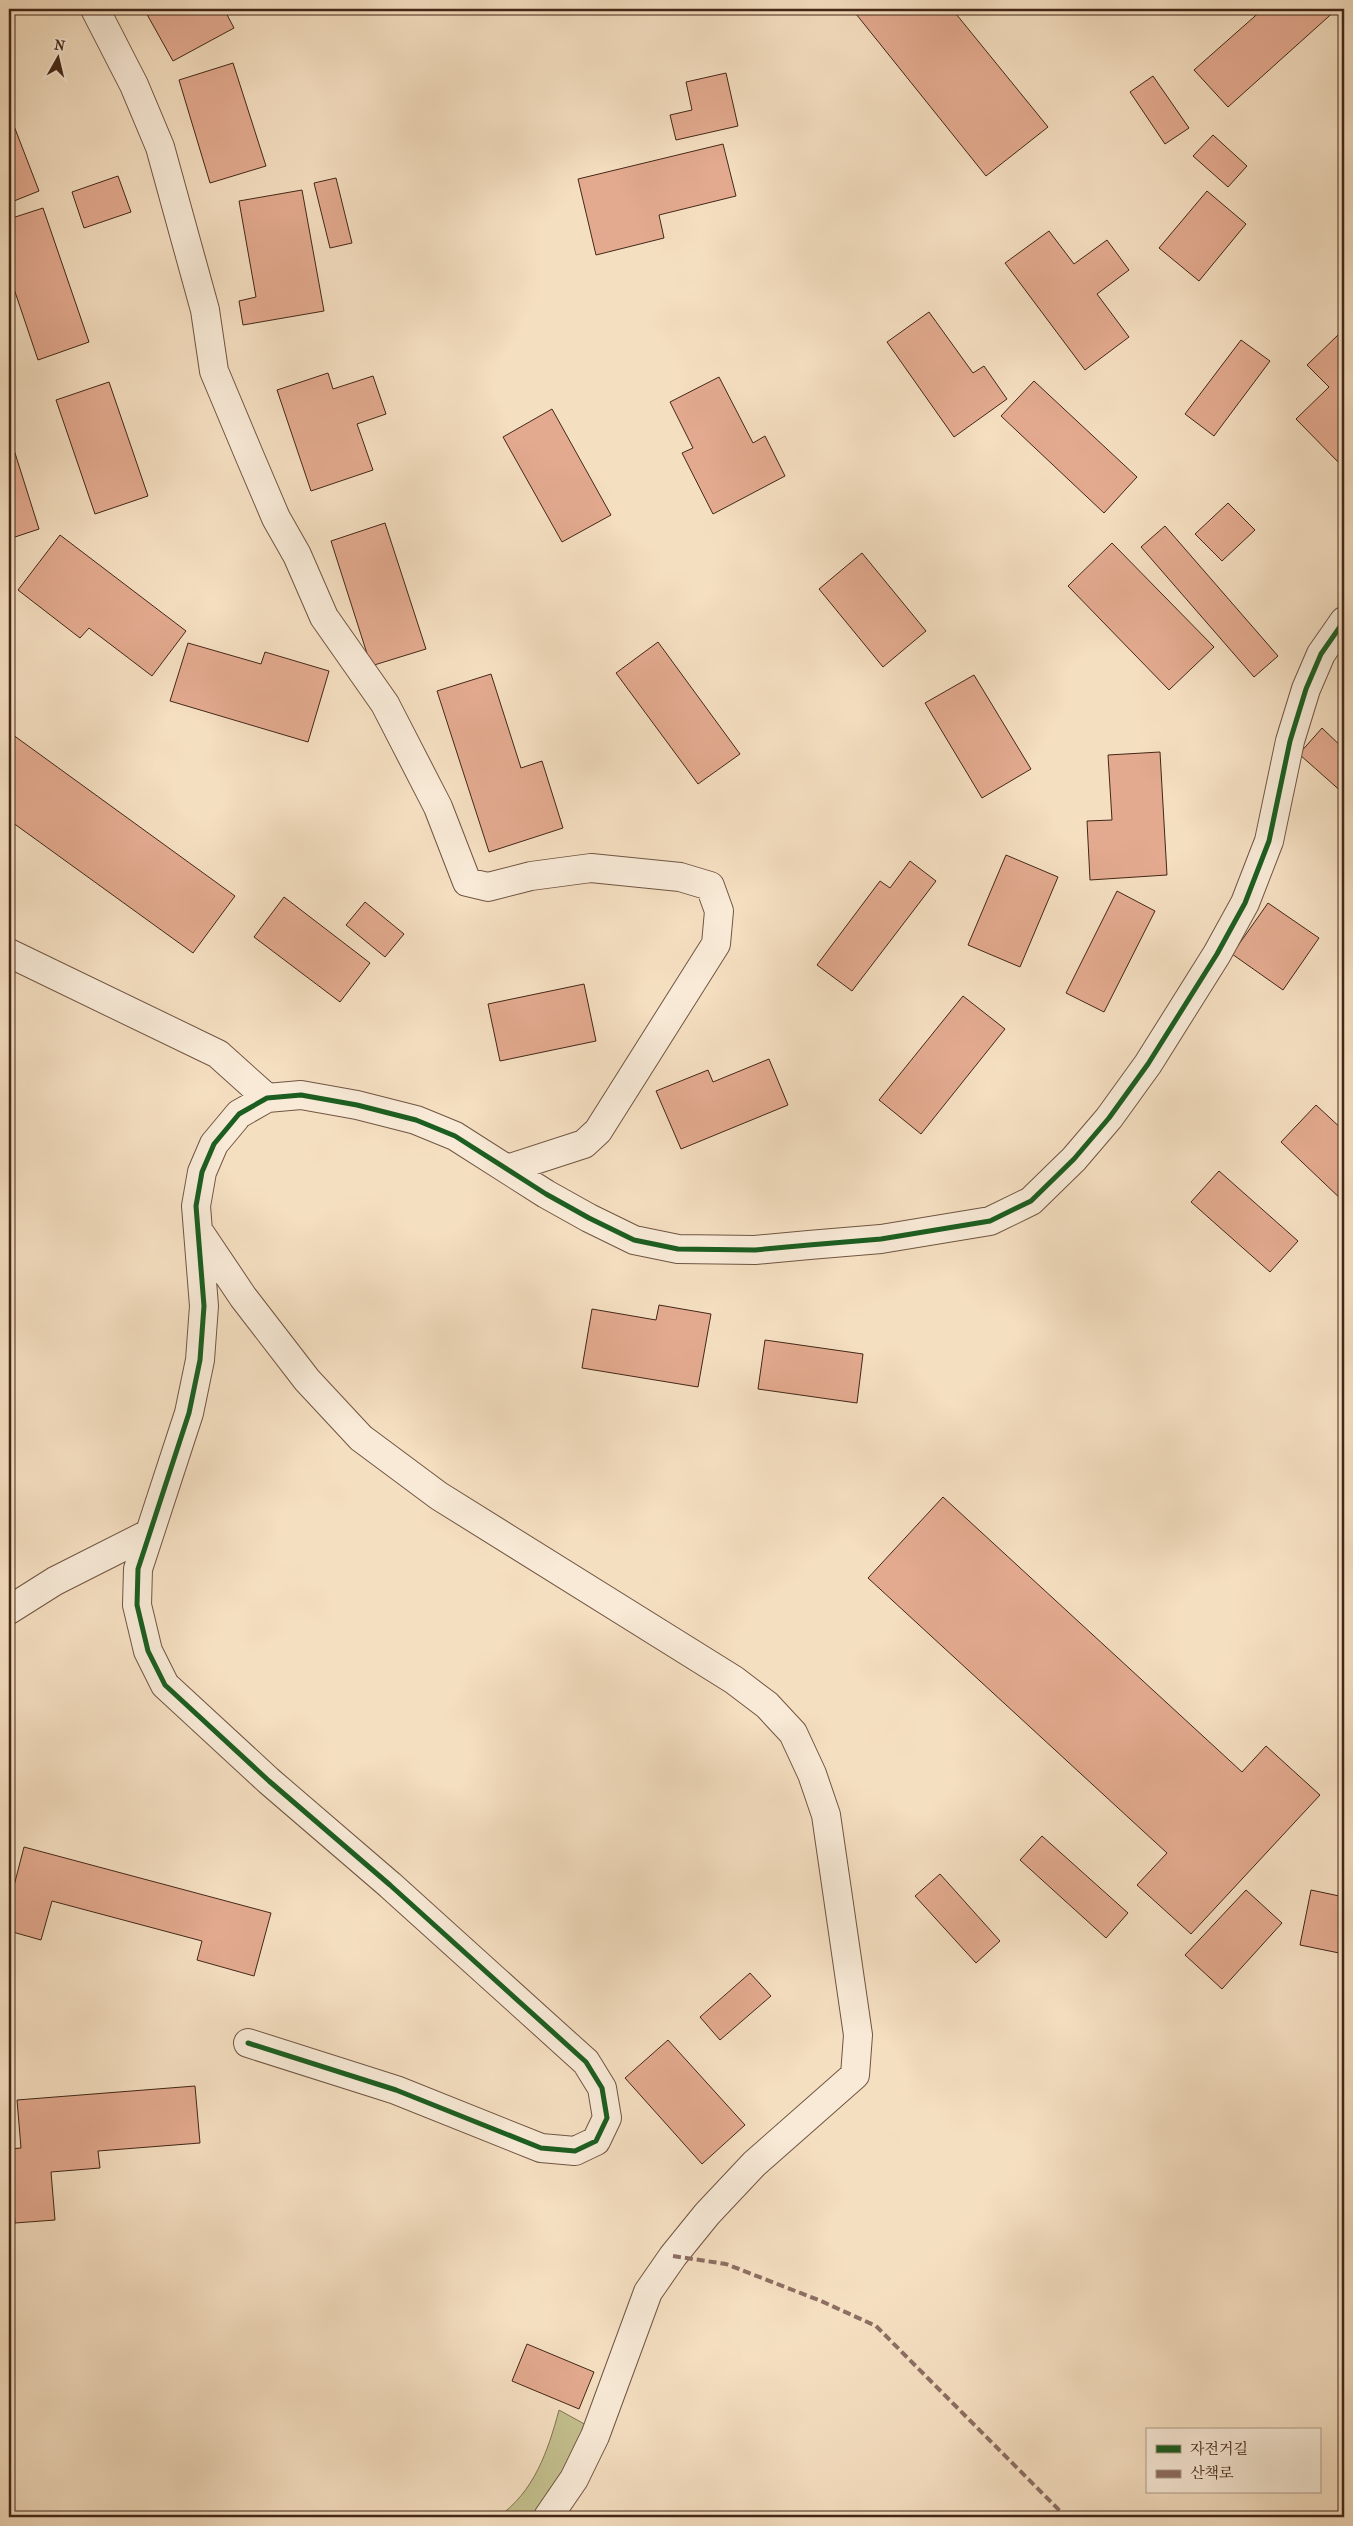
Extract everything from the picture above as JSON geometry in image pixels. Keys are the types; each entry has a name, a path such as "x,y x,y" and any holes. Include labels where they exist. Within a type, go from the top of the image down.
{"street":[{"path":"95,9 134,85 160,147 201,292 214,372 276,518 297,555 324,617 386,704 438,807 467,882 488,887 531,876 591,868 680,877 710,886 719,911 716,944 598,1131 584,1144 507,1169"},
{"path":"248,2043 396,2090 541,2148 575,2151 596,2141 607,2118 602,2088 586,2062 390,1885 269,1781 165,1686 148,1651 137,1605 138,1569 189,1412 200,1360 204,1306 196,1206 202,1172 214,1144 239,1114 266,1098 301,1095 356,1105 416,1120 454,1136 546,1194 634,1240 678,1249 755,1250 881,1239 990,1221 1031,1201 1074,1159 1109,1118 1148,1064 1217,954 1245,903 1269,841 1290,741 1306,689 1321,654 1344,622"},
{"path":"9,953 218,1054 266,1098"},
{"path":"198,1228 242,1296 306,1380 361,1438 439,1496 734,1680 767,1705 793,1733 812,1774 826,1815 858,2035 855,2075 754,2164 707,2214 673,2256 648,2292 595,2436 574,2479 548,2517"},
{"path":"9,1610 55,1581 148,1534"}],"shaded area":[{"path":"559,2410 588,2426 546,2505 533,2517 498,2517 521,2496 538,2470"}],"building":[{"path":"144,9 224,9 234,28 173,61"},
{"path":"852,9 952,9 1048,127 986,176"},
{"path":"1263,9 1337,9 1228,107 1194,70"},
{"path":"233,63 266,166 210,183 179,80"},
{"path":"726,73 738,126 676,140 670,115 692,110 686,82"},
{"path":"1153,76 1189,128 1165,144 1130,92"},
{"path":"9,113 39,191 9,203"},
{"path":"1213,135 1247,166 1228,187 1193,156"},
{"path":"723,144 736,196 659,215 664,238 596,255 578,179"},
{"path":"118,176 131,212 84,228 72,192"},
{"path":"336,178 352,243 330,248 314,183"},
{"path":"302,190 324,311 243,325 239,301 256,297 239,201"},
{"path":"1207,191 1246,224 1199,281 1159,248"},
{"path":"43,208 89,342 38,360 9,274 9,219"},
{"path":"1049,231 1074,264 1107,240 1129,270 1097,294 1129,337 1085,370 1005,263"},
{"path":"929,312 973,373 984,366 1007,399 954,437 887,342"},
{"path":"1338,335 1344,342 1344,468 1296,419 1329,387 1307,365"},
{"path":"1241,340 1270,361 1214,436 1185,414"},
{"path":"328,373 333,389 373,376 386,414 357,424 373,470 311,491 277,390"},
{"path":"719,377 753,443 765,436 785,476 713,514 682,453 693,448 670,402"},
{"path":"1034,381 1137,477 1104,513 1001,416"},
{"path":"109,382 148,496 95,514 56,400"},
{"path":"552,409 611,515 562,542 503,437"},
{"path":"9,434 39,529 9,539"},
{"path":"1228,503 1255,530 1222,561 1195,534"},
{"path":"385,523 426,649 371,666 331,541"},
{"path":"1165,526 1278,656 1254,677 1141,547"},
{"path":"60,535 186,631 152,676 89,628 80,638 18,590"},
{"path":"1112,543 1214,647 1169,690 1068,586"},
{"path":"862,553 926,631 883,667 819,589"},
{"path":"658,642 740,754 698,784 616,673"},
{"path":"188,643 261,664 265,652 329,671 308,742 170,701"},
{"path":"491,674 521,768 542,761 563,828 489,852 437,691"},
{"path":"974,675 1031,769 982,798 925,703"},
{"path":"1322,728 1344,749 1344,794 1299,754"},
{"path":"9,732 235,896 193,953 9,820"},
{"path":"1160,752 1167,875 1090,880 1087,821 1112,820 1108,755"},
{"path":"1006,855 1058,877 1020,967 968,945"},
{"path":"910,861 936,881 852,991 817,965 880,881 890,888"},
{"path":"1117,891 1155,911 1104,1012 1066,993"},
{"path":"284,897 370,963 340,1002 254,937"},
{"path":"365,902 404,934 385,957 346,925"},
{"path":"1268,903 1319,938 1283,990 1232,954"},
{"path":"584,984 596,1041 500,1061 488,1004"},
{"path":"963,996 1005,1029 921,1134 879,1100"},
{"path":"769,1059 788,1105 681,1149 656,1091 708,1070 713,1082"},
{"path":"1316,1105 1344,1131 1344,1202 1281,1142"},
{"path":"1219,1171 1298,1241 1270,1272 1191,1202"},
{"path":"659,1305 711,1314 698,1387 582,1368 592,1309 656,1320"},
{"path":"765,1340 863,1354 857,1403 758,1389"},
{"path":"943,1497 1242,1772 1266,1746 1320,1795 1191,1934 1137,1885 1167,1853 868,1578"},
{"path":"1042,1836 1128,1913 1106,1938 1020,1860"},
{"path":"24,1847 271,1913 254,1976 197,1960 202,1941 52,1901 41,1940 9,1931 9,1905"},
{"path":"940,1874 1000,1941 976,1963 915,1896"},
{"path":"1246,1890 1282,1923 1222,1989 1185,1955"},
{"path":"1311,1890 1344,1897 1344,1954 1300,1945"},
{"path":"750,1973 771,1996 720,2040 700,2017"},
{"path":"668,2040 745,2125 702,2164 625,2078"},
{"path":"195,2086 200,2143 98,2151 100,2168 51,2172 55,2220 15,2223 9,2149 21,2148 17,2100"},
{"path":"527,2344 594,2372 579,2409 512,2381"}],"marked path":[{"path":"673,2256 726,2264 821,2301 876,2326 1066,2517"}],"cycle path":[{"path":"248,2043 396,2090 541,2148 575,2151 596,2141 607,2118 602,2088 586,2062 390,1885 269,1781 165,1685 148,1651 137,1605 138,1569 189,1413 200,1360 204,1306 196,1206 202,1172 214,1144 239,1114 267,1098 301,1095 357,1105 416,1120 455,1136 546,1194 589,1218 634,1240 678,1249 755,1250 881,1239 990,1221 1031,1201 1074,1159 1109,1118 1148,1064 1217,954 1245,903 1269,841 1290,741 1306,689 1321,654 1344,621"}]}
